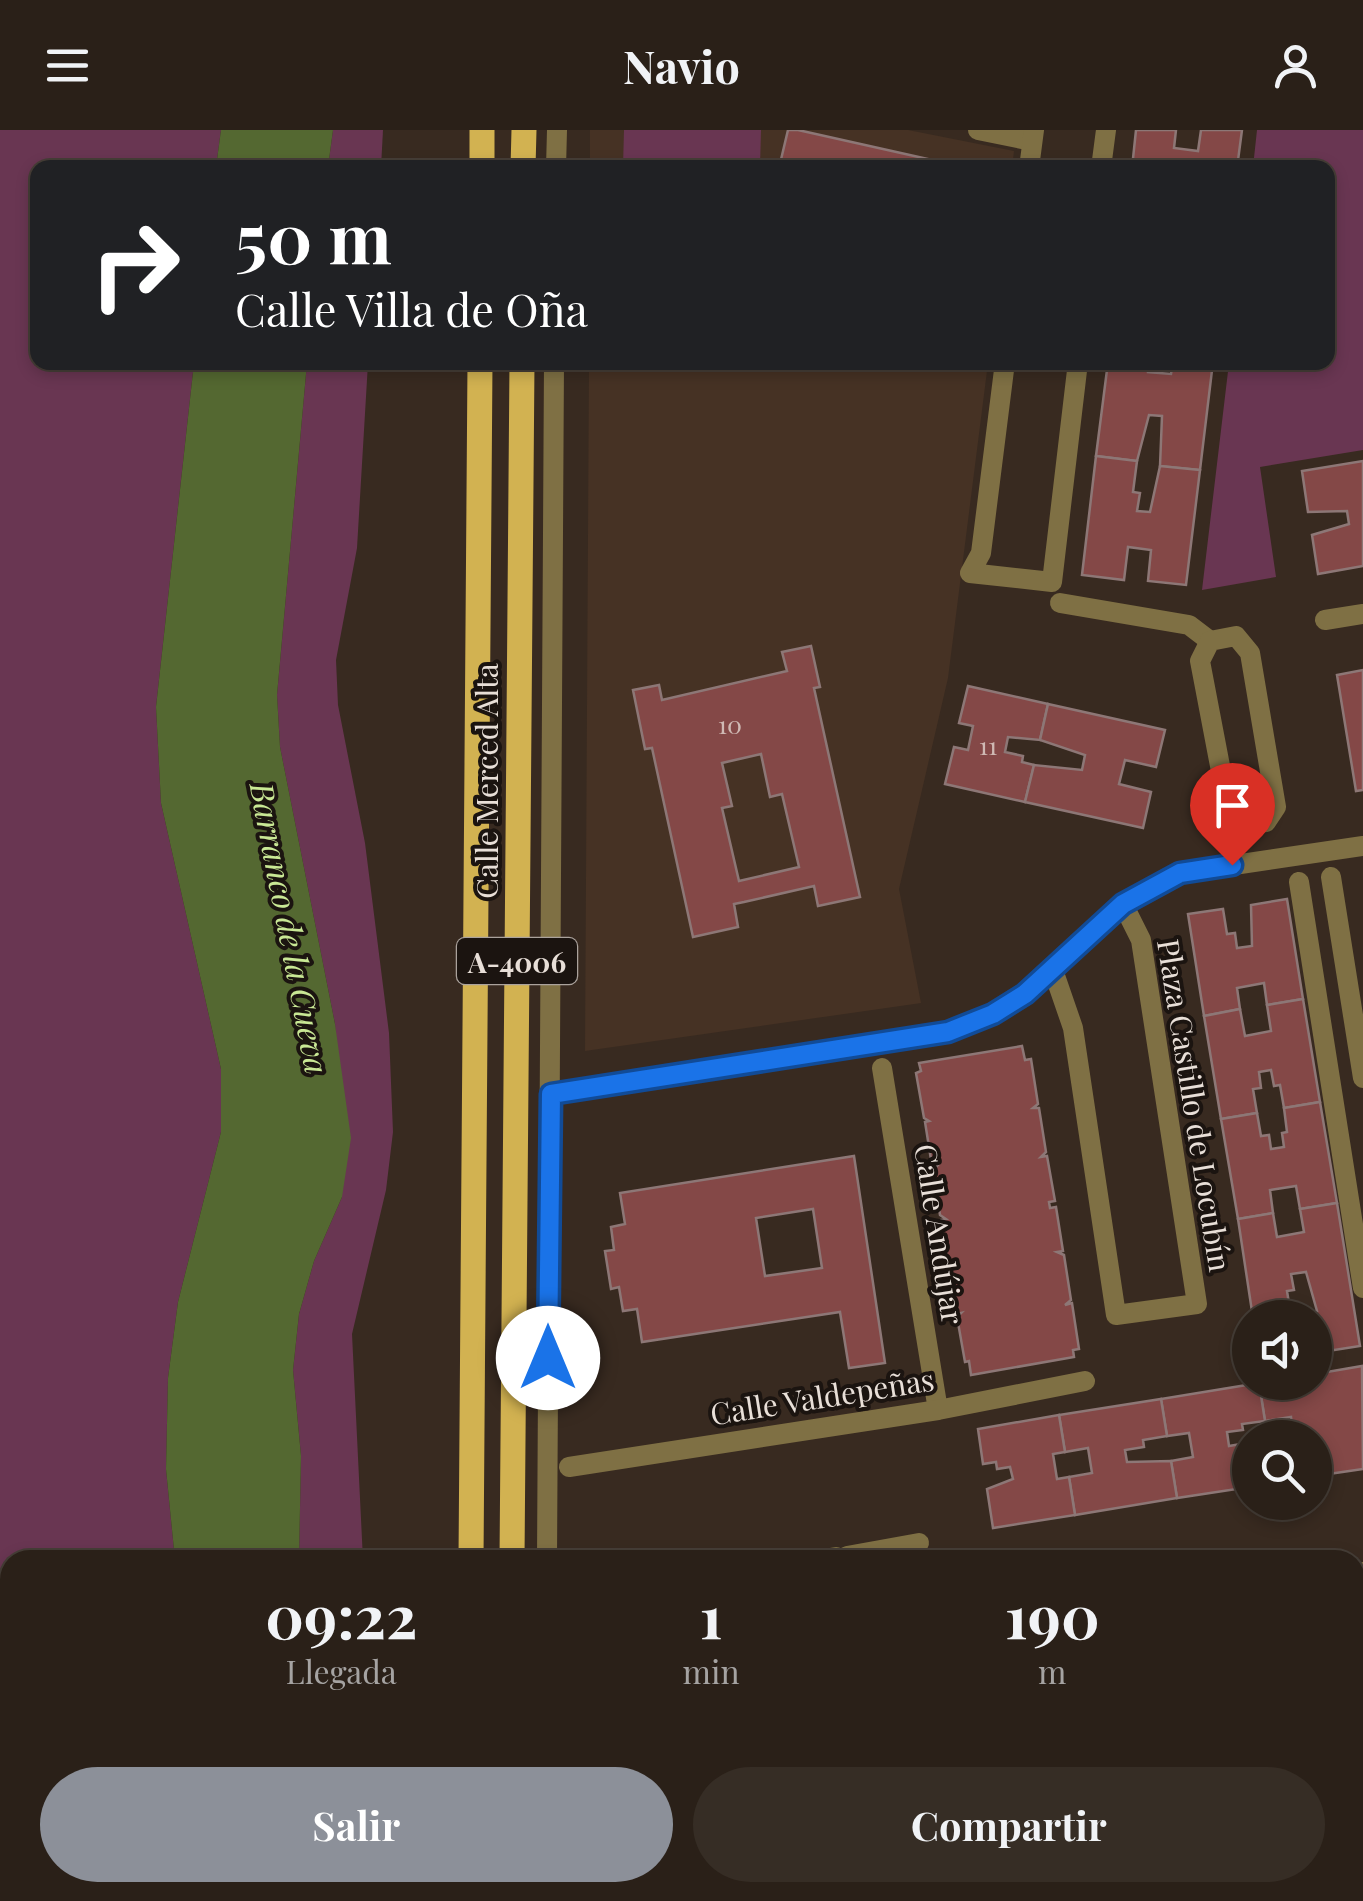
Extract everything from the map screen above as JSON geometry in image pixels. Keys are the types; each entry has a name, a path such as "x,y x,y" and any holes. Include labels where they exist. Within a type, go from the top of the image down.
{"main road":[{"path":"482,130 482,160"},
{"path":"523,160 524,130"},
{"name":"Calle Merced Alta","path":"471,1550 480,370"},
{"name":"Calle Merced Alta","path":"512,1550 522,370"}],"street":[{"path":"556,160 557,130"},
{"path":"978,130 1033,136"},
{"path":"1102,160 1106,130"},
{"path":"547,1550 554,370"},
{"path":"1003,370 981,552 970,573 1052,582 1077,370"},
{"path":"1060,603 1190,625 1210,641 1236,636 1250,653 1276,807 1266,822 1242,825 1229,813 1200,661 1210,641"},
{"path":"1325,620 1363,614"},
{"path":"1254,825 1260,861"},
{"path":"551,1094 948,1032 993,1014 1052,970 1123,904 1180,873 1363,846"},
{"path":"1331,877 1363,1078"},
{"path":"1299,882 1363,1288"},
{"name":"Plaza Castillo de Locubín","path":"1052,970 1073,1028 1116,1316 1197,1304 1141,940 1123,904"},
{"name":"Calle Andújar","path":"882,1068 938,1410"},
{"name":"Calle Valdepeñas","path":"568,1467 938,1410 1085,1381"},
{"path":"883,1550 919,1544"}],"shaded area":[{"path":"0,130 221,130 217,160 30,160 30,370 193,370 156,707 161,803 221,1069 221,1132 178,1302 168,1378 166,1469 174,1550 0,1550"},
{"path":"333,130 383,130 381,160 329,160"},
{"path":"590,130 908,130 1014,151 1013,160 590,160"},
{"path":"624,130 761,130 760,160 623,160"},
{"path":"1257,130 1363,130 1363,450 1260,467 1276,577 1202,590 1228,370 1335,370 1335,160 1254,160"},
{"path":"306,370 368,370 357,548 336,660 338,705 365,843 389,1033 393,1132 386,1190 352,1334 363,1550 299,1550 301,1456 293,1370 299,1314 314,1261 342,1197 335,1024 280,747 277,695"},
{"path":"589,370 987,370 948,678 899,889 921,1003 585,1051"}],"water":[{"path":"221,130 333,130 329,160 217,160"},
{"name":"Barranco de la Cueva","path":"193,370 306,370 277,695 280,747 335,1024 351,1138 342,1197 314,1261 299,1314 293,1370 301,1456 299,1550 174,1550 166,1469 168,1378 178,1302 221,1132 221,1069 161,803 156,707"}],"building":[{"path":"788,130 798,130 932,160 781,160"},
{"path":"1136,130 1176,130 1174,148 1198,151 1201,130 1242,130 1238,160 1133,160"},
{"path":"1107,370 1171,374 1172,370 1212,370 1200,470 1160,466 1162,416 1149,415 1137,461 1096,456"},
{"path":"1096,456 1137,461 1133,492 1140,493 1137,511 1150,512 1160,466 1200,470 1186,585 1148,581 1151,550 1128,547 1124,580 1082,575"},
{"path":"1363,461 1363,566 1318,574 1312,535 1349,524 1347,511 1308,512 1302,471"},
{"path":"811,646 820,687 814,688 860,897 818,906 814,886 734,904 738,927 693,937 652,748 645,749 633,690 659,685 662,700 787,671 782,652","holes":["761,754 770,797 782,794 799,867 739,881 722,808 732,806 722,763"]},
{"path":"1363,670 1363,790 1356,791 1337,675"},
{"path":"968,686 1048,704 1040,740 1008,737 1005,752 1023,756 1022,762 1034,765 1025,802 945,784 954,747 968,750 973,726 959,723"},
{"path":"1048,704 1165,730 1156,767 1125,760 1119,784 1151,792 1143,828 1025,802 1034,765 1082,770 1085,755 1040,740"},
{"path":"1287,899 1303,999 1267,1005 1264,983 1237,988 1240,1009 1204,1016 1188,914 1223,909 1227,934 1235,933 1237,948 1252,946 1251,905"},
{"path":"1303,999 1320,1102 1284,1108 1280,1085 1274,1086 1271,1070 1259,1072 1261,1088 1253,1089 1257,1113 1221,1119 1204,1016 1240,1009 1245,1036 1271,1031 1267,1005"},
{"path":"1022,1046 1025,1060 1031,1059 1038,1104 1033,1108 1039,1108 1046,1152 1041,1157 1047,1156 1055,1201 1049,1202 1050,1208 1056,1207 1063,1251 1057,1252 1064,1255 1071,1300 1065,1305 1072,1303 1079,1349 1073,1350 1074,1357 971,1375 957,1317 961,1313 957,1314 949,1269 953,1268 948,1265 941,1220 946,1219 940,1215 933,1170 937,1166 932,1166 925,1122 929,1121 924,1118 916,1073 921,1071 919,1063"},
{"path":"1320,1102 1337,1203 1300,1209 1296,1186 1270,1190 1273,1213 1238,1219 1221,1119 1257,1113 1261,1136 1269,1135 1271,1149 1284,1147 1284,1108"},
{"path":"854,1156 885,1363 849,1368 840,1312 642,1342 637,1309 623,1311 619,1287 611,1289 605,1251 614,1250 611,1227 625,1224 620,1193","holes":["813,1209 822,1268 765,1276 756,1218"]},
{"path":"1337,1203 1360,1346 1332,1350 1332,1300 1314,1300 1306,1272 1291,1274 1294,1290 1287,1291 1288,1300 1250,1300 1238,1219 1273,1213 1277,1237 1304,1232 1300,1209"},
{"path":"1362,1366 1363,1469 1332,1474 1332,1420 1265,1420 1262,1400 1332,1400 1332,1371"},
{"path":"1232,1387 1232,1400 1262,1400 1265,1420 1232,1420 1232,1431 1227,1432 1232,1445 1232,1490 1177,1498 1171,1461 1193,1457 1189,1433 1167,1436 1161,1399"},
{"path":"1161,1399 1167,1436 1143,1440 1144,1447 1125,1450 1127,1462 1171,1461 1177,1498 1075,1515 1069,1477 1092,1473 1088,1448 1065,1452 1059,1415"},
{"path":"1059,1415 1065,1452 1053,1454 1057,1479 1069,1477 1075,1515 993,1528 987,1489 1013,1479 1010,1467 997,1469 996,1462 983,1464 978,1429"}],"route":[{"path":"548,1358 551,1094 948,1032 993,1014 1025,994 1123,904 1180,873 1232,865"}]}
